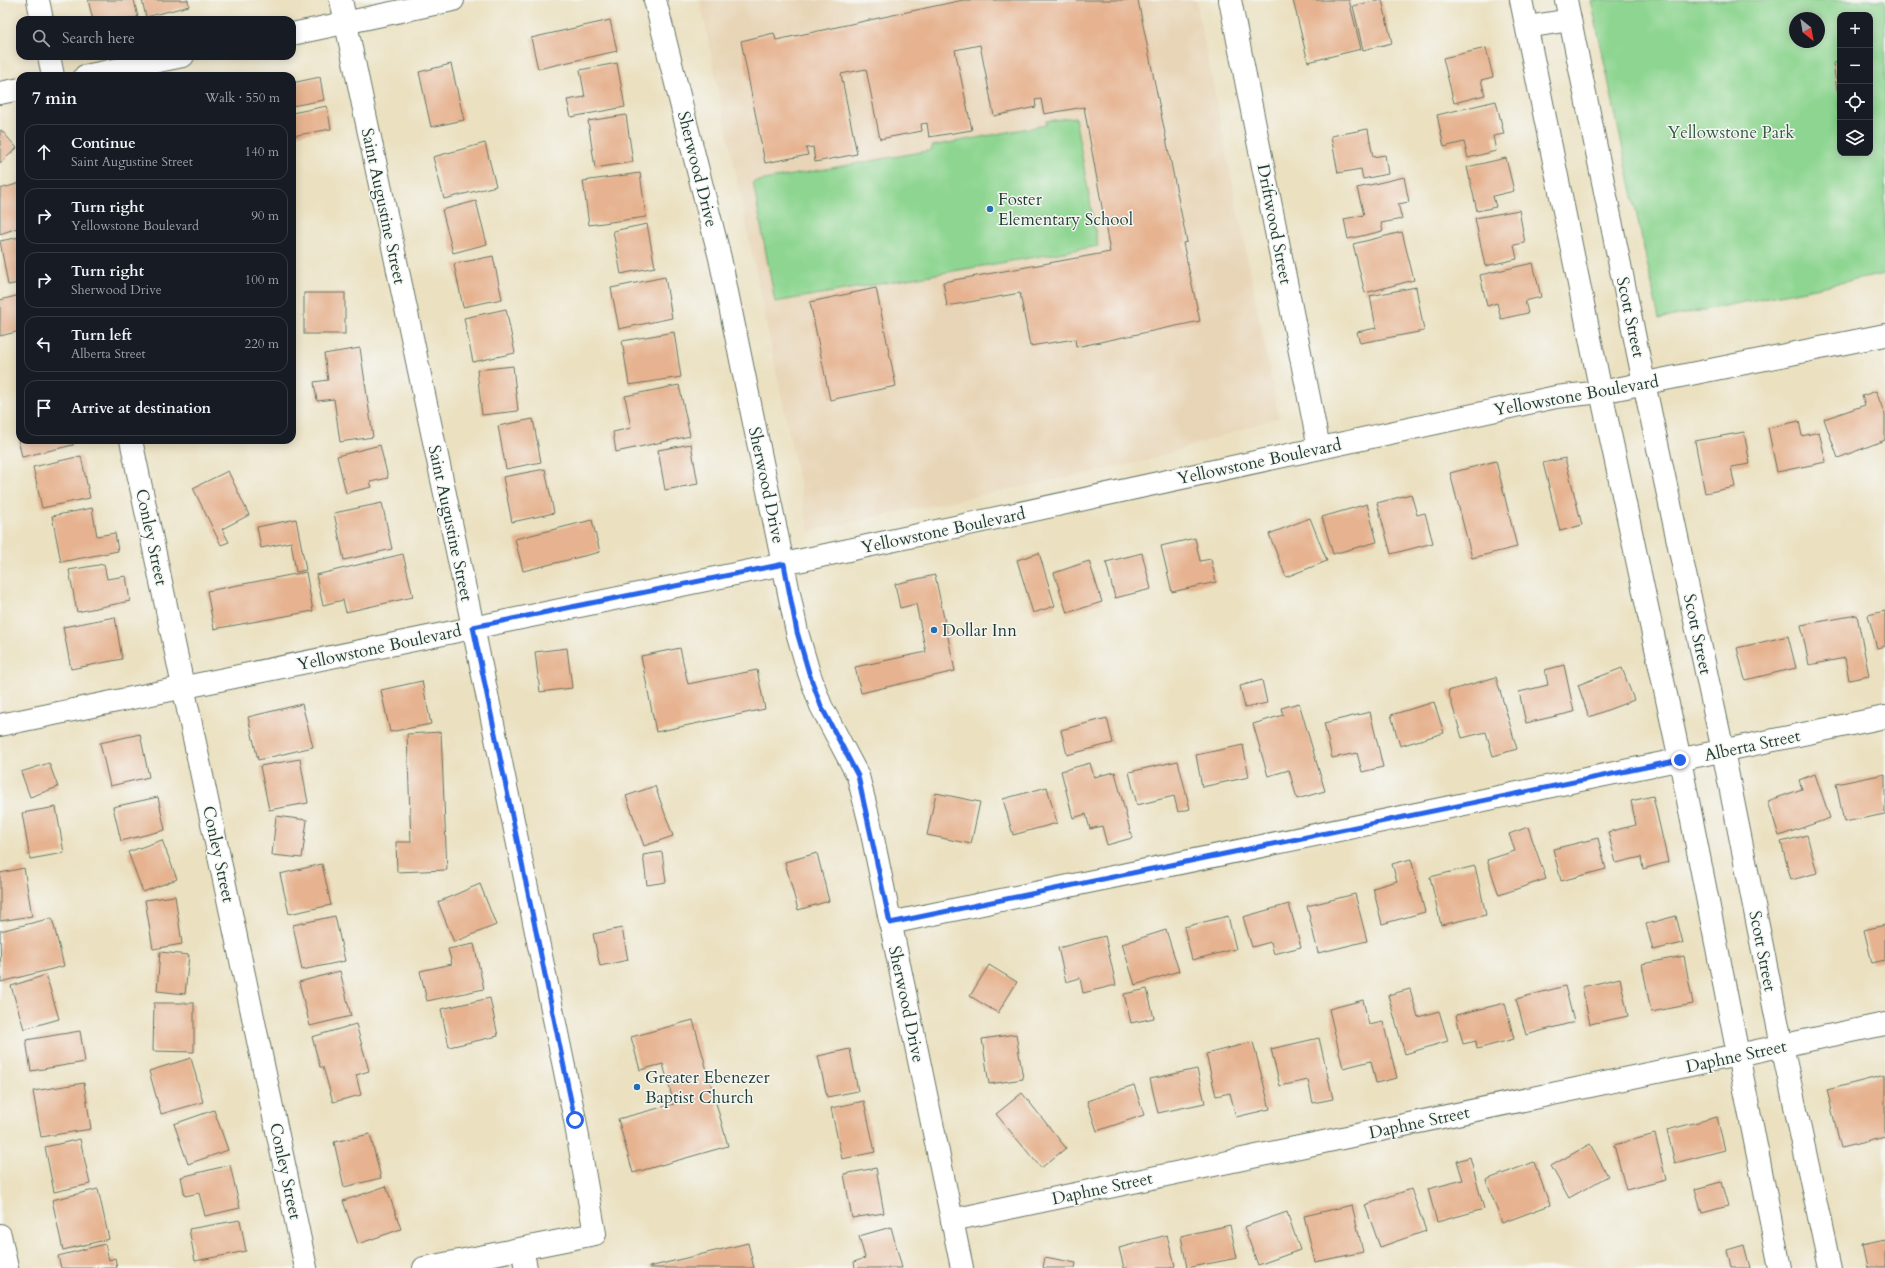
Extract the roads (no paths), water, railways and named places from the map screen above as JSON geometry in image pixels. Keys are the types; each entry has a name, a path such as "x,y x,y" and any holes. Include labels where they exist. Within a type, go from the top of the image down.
{"street":[{"path":"38,0 41,16"},
{"name":"Saint Augustine Street","path":"341,0 575,1120 595,1234 524,1258"},
{"path":"296,33 453,0"},
{"name":"Sherwood Drive","path":"655,0 720,258 797,632 809,673 821,706 858,776 962,1268"},
{"name":"Driftwood Street","path":"1230,0 1319,448"},
{"path":"1521,0 1601,392 1680,760 1780,1268"},
{"path":"1527,28 1568,10"},
{"name":"Scott Street","path":"1568,10 1644,383 1723,751 1782,1046 1830,1268"},
{"path":"50,60 52,72"},
{"path":"104,72 163,60"},
{"path":"0,93 16,90"},
{"name":"Yellowstone Boulevard","path":"0,725 784,564 1556,397 1601,392 1885,335"},
{"name":"Conley Street","path":"132,444 306,1268"},
{"name":"Alberta Street","path":"890,923 1885,717"},
{"name":"Daphne Street","path":"952,1220 1885,1024"},
{"path":"0,1235 7,1268"},
{"path":"424,1268 524,1258"}],"place":[{"name":"Foster Elementary School","path":"990,209"},
{"name":"Dollar Inn","path":"934,630"},
{"name":"Greater Ebenezer Baptist Church","path":"637,1087"}],"park label":[{"name":"Yellowstone Park","path":"1731,132"}]}
